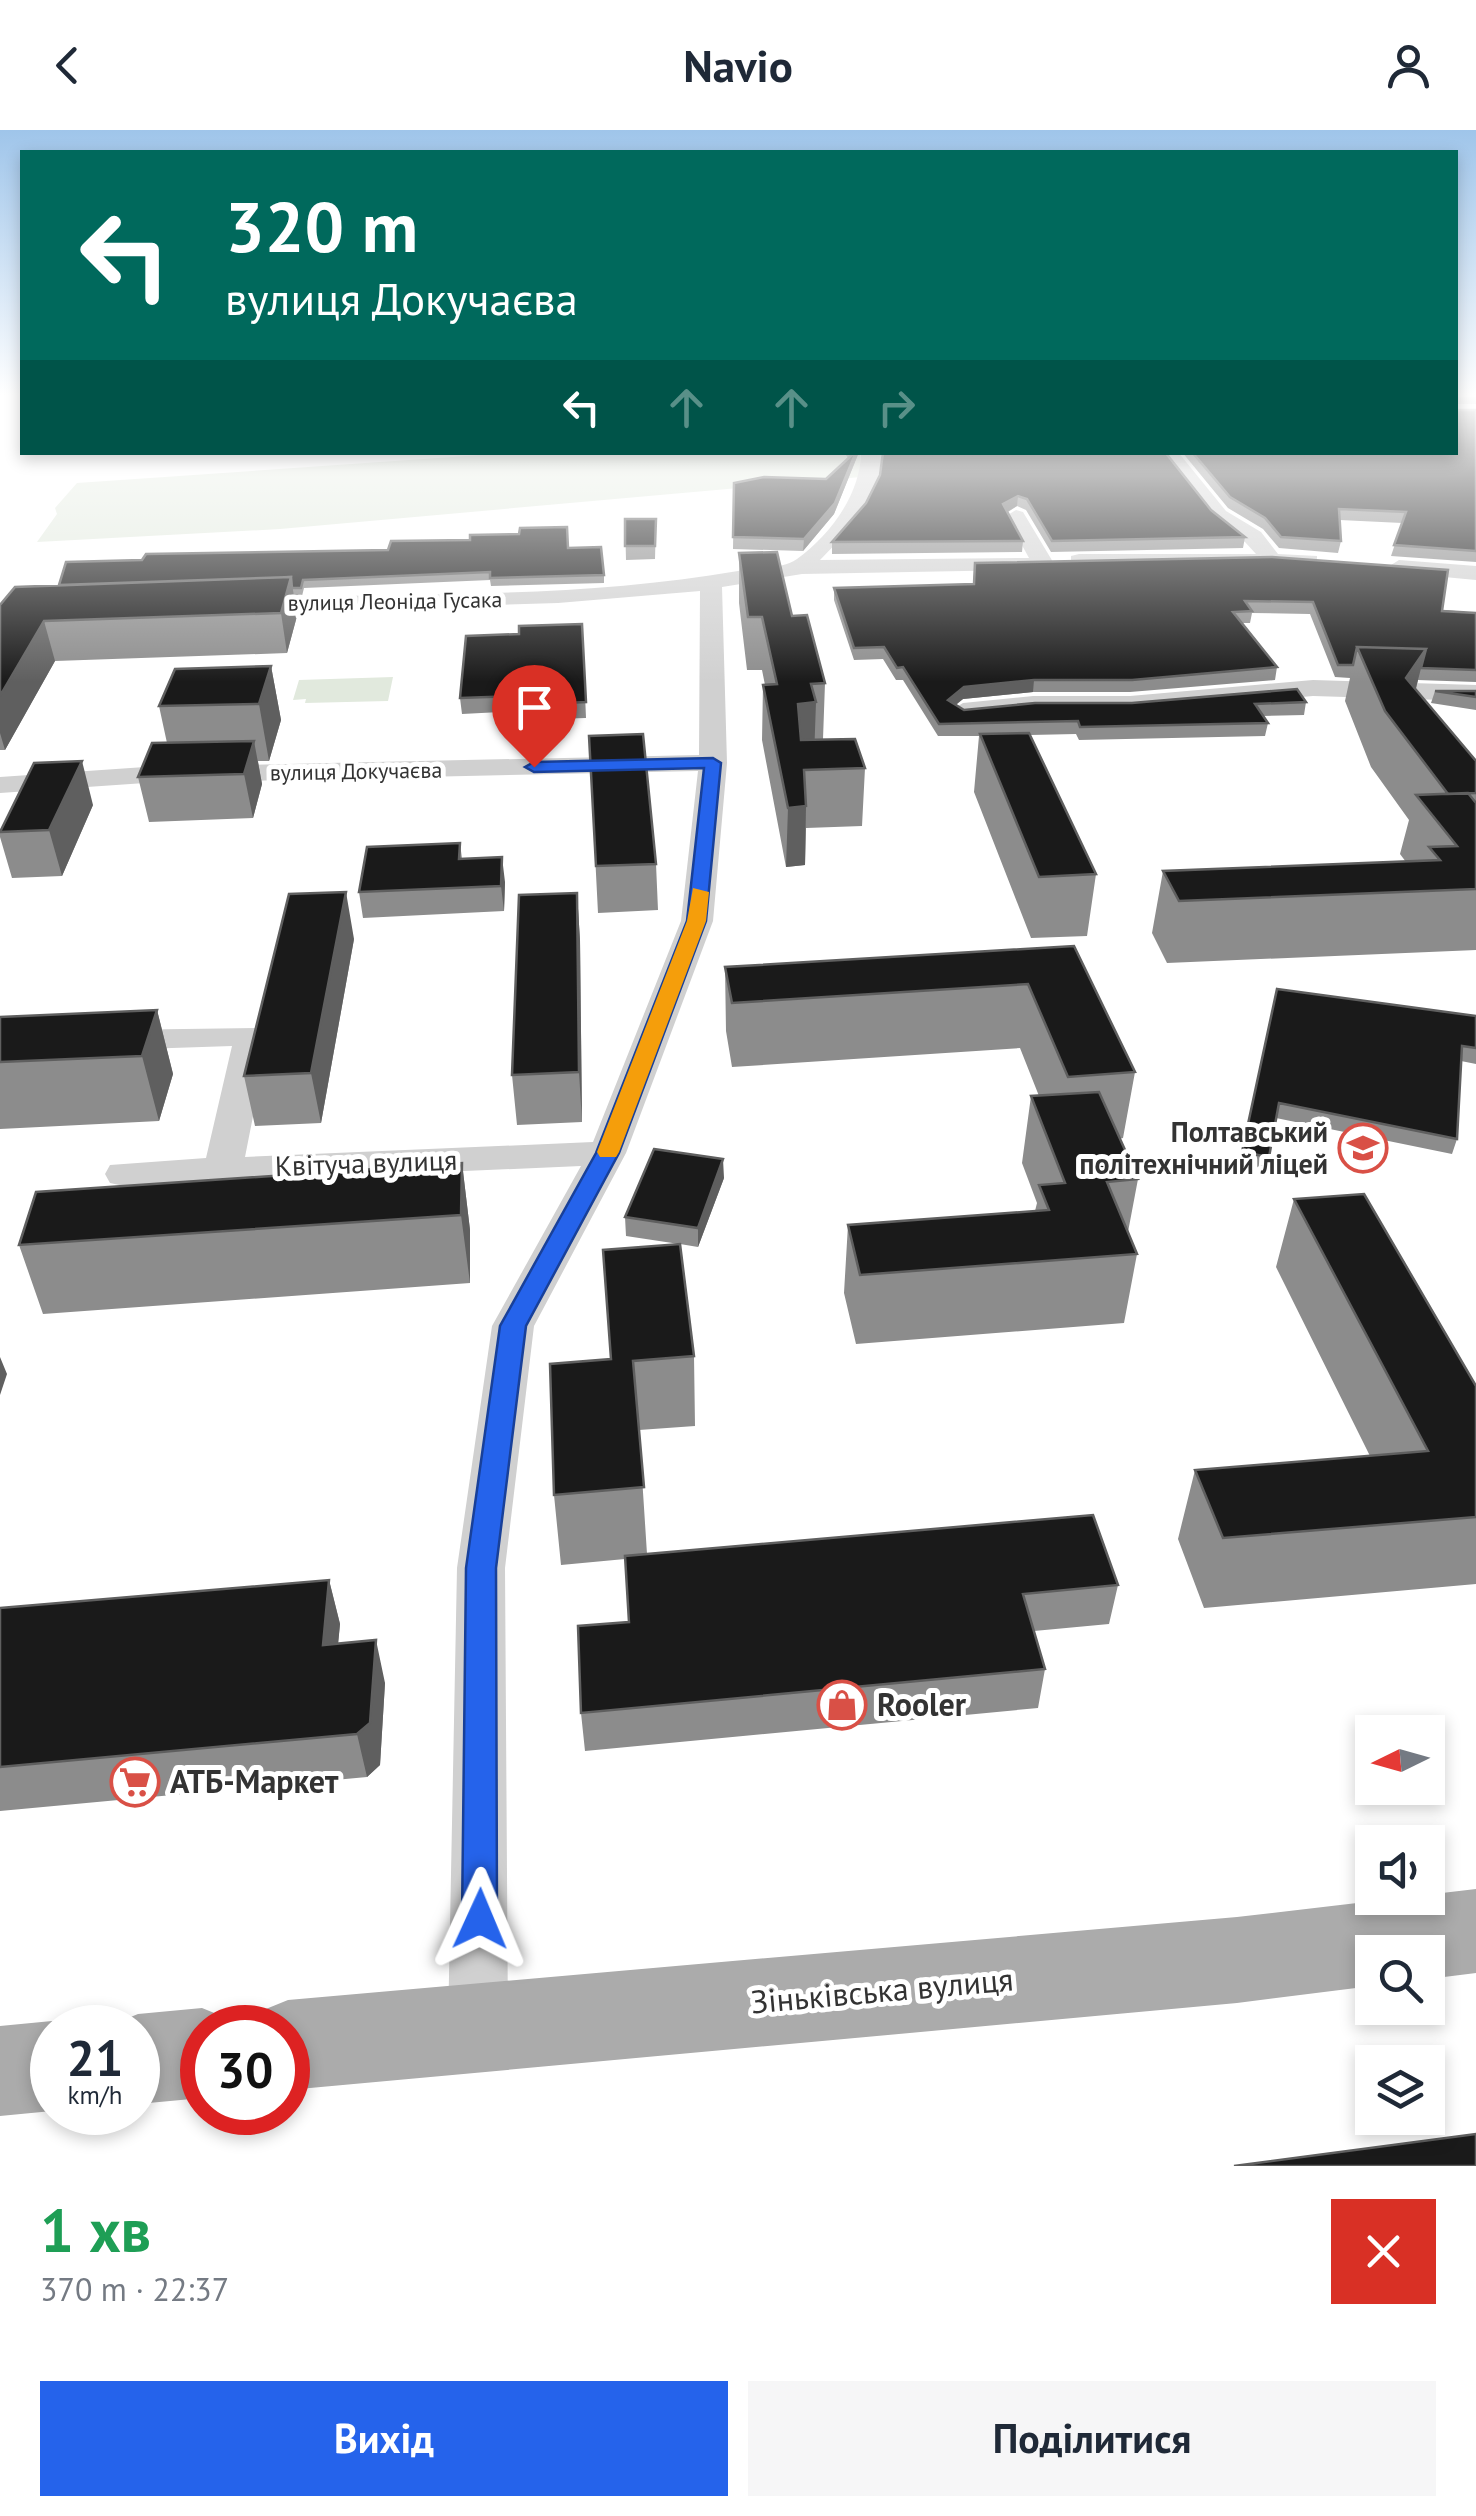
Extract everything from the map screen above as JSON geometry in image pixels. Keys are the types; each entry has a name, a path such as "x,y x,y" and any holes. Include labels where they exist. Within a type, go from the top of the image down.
{"main road":[{"name":"Зіньківська вулиця","path":"310,2043 1237,1960 1476,1931"},
{"path":"0,2071 30,2068"}],"street":[{"path":"802,567 865,492"},
{"path":"1200,492 1219,516 1254,537 1270,558"},
{"path":"1016,516 1042,562"},
{"path":"802,567 1270,558 1340,563"},
{"path":"1374,565 1476,574"},
{"name":"вулиця Леоніда Гусака","path":"222,605 518,599 711,582 802,567"},
{"path":"478,2028 481,1568 513,1326 608,1153 696,921 713,763 711,582"},
{"path":"963,711 1032,704 1130,704 1313,688 1476,693"},
{"name":"вулиця Докучаєва","path":"0,785 144,775 713,763"},
{"path":"78,1042 252,1035 223,1170"},
{"name":"Квітуча вулиця","path":"124,1174 608,1153"}],"shaded area":[{"path":"69,492 693,492 280,529 37,542 57,514 55,508"},
{"path":"393,677 388,701 293,700 299,680"}],"building":[{"path":"734,492 840,492 835,503 804,539 733,537"},
{"path":"871,492 1197,492 1211,510 1245,537 1052,541 1027,499 1018,496 1003,504 1023,541 832,542"},
{"path":"1226,492 1476,492 1476,551 1394,545 1406,512 1339,509 1341,541 1281,537 1265,518"},
{"path":"625,519 656,519 655,546 625,546"},
{"path":"567,527 568,548 601,547 604,575 490,578 490,572 303,580 301,588 292,588 291,577 59,585 66,562 142,560 146,554 388,550 391,541 470,540 470,535 519,534 520,528"},
{"path":"777,552 792,616 807,615 825,683 811,684 816,702 798,704 801,740 855,739 865,768 804,770 806,806 788,808 763,685 777,684 762,617 748,617 739,553"},
{"path":"1272,557 1448,570 1442,611 1476,613 1476,670 1421,668 1426,649 1357,647 1353,665 1338,665 1313,602 1245,601 1252,611 1233,612 1277,667 1132,680 1034,680 964,687 948,700 964,710 1035,703 1132,703 1297,689 1306,702 1255,704 1268,723 1080,727 1078,721 939,724 903,667 897,668 884,647 854,648 834,588 974,584 975,563"},
{"path":"291,577 281,613 44,621 0,696 0,605 15,587"},
{"path":"582,624 586,702 517,705 517,696 460,698 466,636 519,634 519,626"},
{"path":"1357,647 1426,649 1406,678 1476,761 1476,793 1448,794 1385,711"},
{"path":"271,666 259,704 159,706 175,669"},
{"path":"1435,691 1476,691 1476,697"},
{"path":"1029,733 1096,874 1039,877 980,734"},
{"path":"643,734 656,864 596,866 589,736"},
{"path":"254,741 244,774 138,777 152,743"},
{"path":"82,761 49,830 0,832 34,763"},
{"path":"1468,793 1476,803 1476,889 1179,901 1163,871 1440,860 1429,847 1457,846 1416,795"},
{"path":"460,843 459,859 502,857 501,886 359,892 367,847"},
{"path":"346,892 311,1073 244,1076 289,894"},
{"path":"577,893 579,1072 512,1075 519,895"},
{"path":"1074,946 1135,1072 1068,1077 1028,984 732,1003 725,967"},
{"path":"1277,989 1476,1016 1476,1048 1462,1046 1457,1139 1279,1103 1269,1157 1242,1152"},
{"path":"157,1010 142,1056 0,1062 0,1017"},
{"path":"1099,1092 1138,1179 1107,1182 1137,1254 860,1275 848,1225 1049,1210 1039,1185 1065,1183 1031,1096"},
{"path":"654,1149 723,1159 698,1228 625,1217"},
{"path":"462,1163 461,1215 19,1245 36,1192"},
{"path":"1364,1194 1476,1386 1476,1517 1223,1538 1195,1470 1428,1451 1294,1199"},
{"path":"680,1244 694,1356 633,1361 644,1487 554,1495 550,1364 611,1359 603,1250"},
{"path":"1093,1515 1118,1585 1023,1594 1045,1669 581,1713 578,1626 629,1622 625,1556"},
{"path":"329,1580 323,1645 376,1640 370,1723 357,1734 0,1767 0,1608"},
{"path":"1476,2134 1476,2166 1234,2166"}],"slow traffic":[{"path":"608,1152 696,921 699,892"}],"place":[{"name":"Полтавський політехнічний ліцей","path":"1363,1148"},
{"name":"Rooler","path":"842,1705"},
{"name":"АТБ-Маркет","path":"135,1782"}],"route":[{"path":"480,1919 481,1568 513,1326 608,1153 696,921 713,763 534,767"}]}
